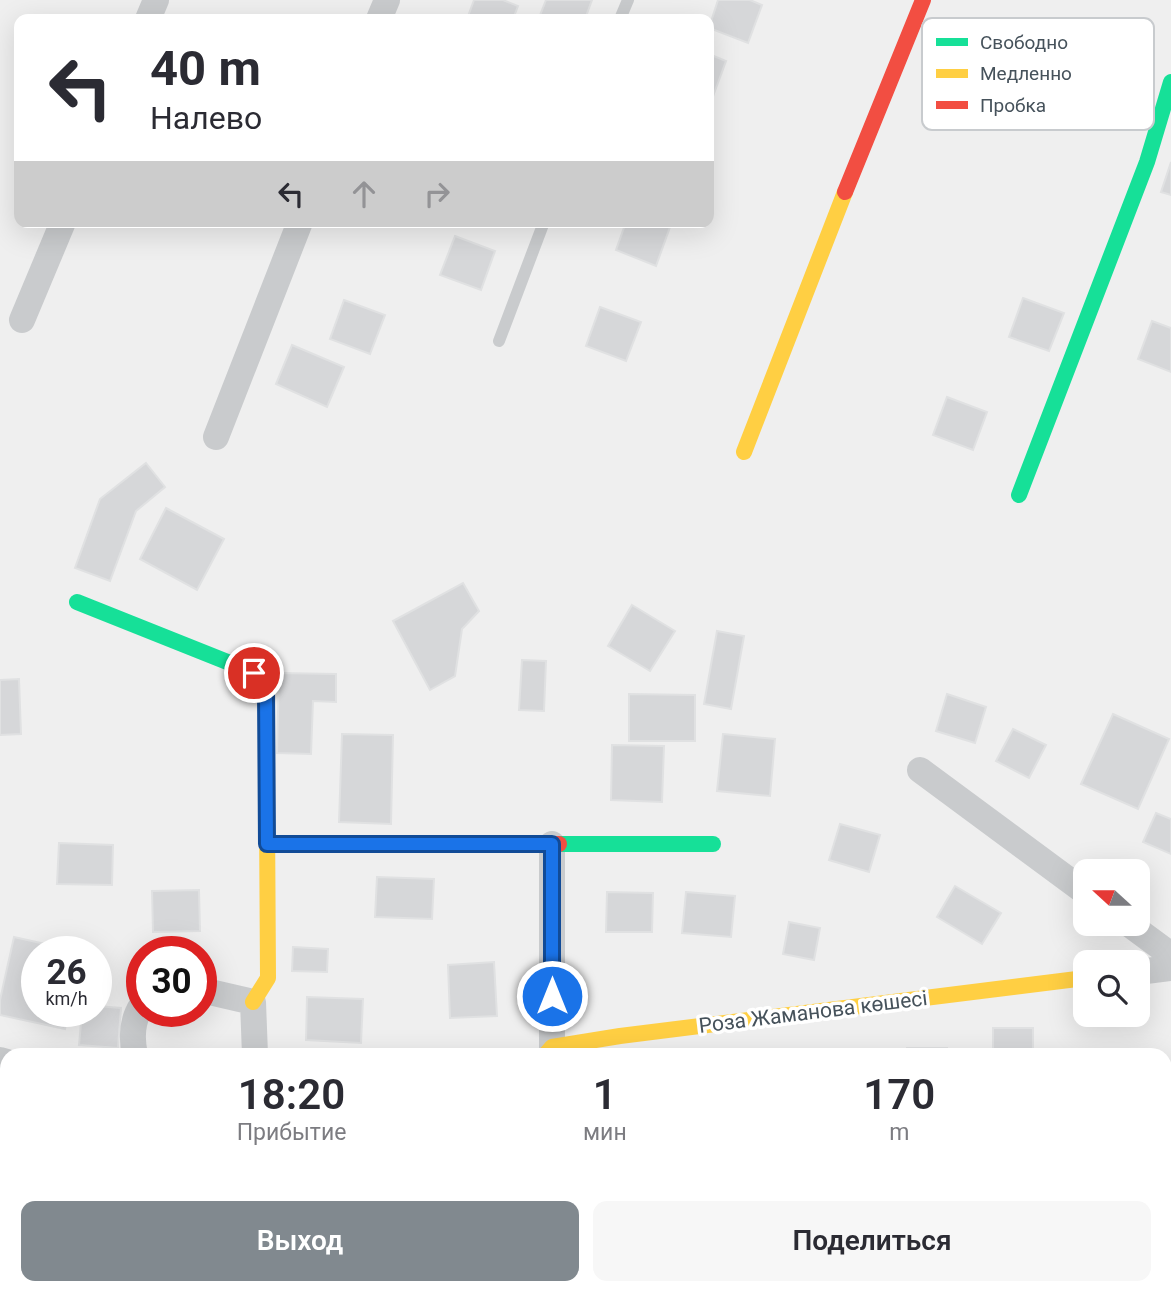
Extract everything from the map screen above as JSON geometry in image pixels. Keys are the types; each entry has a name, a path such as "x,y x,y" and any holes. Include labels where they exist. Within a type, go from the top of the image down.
{"street":[{"path":"744,452 923,0"},
{"path":"1019,495 1147,162 1171,82"},
{"path":"22,320 60,228"},
{"path":"216,437 298,228"},
{"path":"77,602 254,673 266,691 268,978 253,1002 255,1048"},
{"path":"920,770 1073,882"},
{"path":"267,844 713,844"},
{"path":"548,1048 552,844"},
{"path":"1145,936 1171,955"},
{"path":"1150,971 1171,968"},
{"name":"Роза Жаманова көшесі","path":"562,1048 620,1036 1073,979"},
{"path":"217,994 253,1002"},
{"path":"134,1027 134,1048"}],"lane":[{"path":"499,341 542,228"}],"building":[{"path":"474,0 503,0 518,6 515,14 469,14"},
{"path":"546,0 592,0 587,14 541,14"},
{"path":"718,0 750,0 762,5 748,43 714,30 714,14"},
{"path":"714,56 726,61 714,94"},
{"path":"1171,162 1171,195 1161,192"},
{"path":"624,228 670,228 656,266 616,250"},
{"path":"455,236 495,251 481,290 440,275"},
{"path":"1023,298 1064,313 1049,351 1009,337"},
{"path":"344,300 385,315 370,354 330,339"},
{"path":"600,307 641,322 626,361 586,346"},
{"path":"1152,321 1171,328 1171,372 1138,359"},
{"path":"292,345 344,367 327,407 276,384"},
{"path":"947,397 987,412 973,450 933,435"},
{"path":"146,463 165,487 136,511 110,581 75,568 100,499"},
{"path":"166,508 224,539 197,590 140,559"},
{"path":"463,583 479,611 462,629 455,676 430,690 393,621"},
{"path":"632,605 675,631 650,671 608,646"},
{"path":"717,631 744,636 731,709 704,704"},
{"path":"522,660 546,661 544,711 519,710"},
{"path":"279,673 336,674 336,702 313,701 311,754 277,753"},
{"path":"19,679 21,734 0,735 0,680"},
{"path":"629,694 695,695 695,741 629,741"},
{"path":"947,694 986,707 975,743 936,731"},
{"path":"1113,714 1169,739 1138,809 1081,784"},
{"path":"1013,729 1046,745 1029,778 996,761"},
{"path":"342,734 393,735 391,824 339,822"},
{"path":"723,734 775,739 770,796 717,791"},
{"path":"612,745 664,746 662,802 611,800"},
{"path":"1156,813 1171,819 1171,854 1143,842"},
{"path":"840,824 880,835 869,872 829,860"},
{"path":"59,843 113,845 112,885 57,884"},
{"path":"377,877 434,879 432,919 375,917"},
{"path":"955,886 1001,913 982,944 937,917"},
{"path":"199,890 200,931 153,932 152,891"},
{"path":"607,892 653,893 652,932 606,932"},
{"path":"686,892 735,896 731,937 682,933"},
{"path":"789,922 820,928 814,960 783,954"},
{"path":"14,937 21,939 21,1020 0,1015 0,1000"},
{"path":"293,947 328,949 327,972 292,971"},
{"path":"494,962 497,1016 450,1018 448,965"},
{"path":"307,997 363,999 361,1043 306,1040"},
{"path":"112,1007 121,1008 118,1048 79,1045 81,1027 112,1027"},
{"path":"993,1028 1033,1028 1033,1048 993,1048"}],"traffic: fast":[{"path":"1019,495 1147,162 1171,82"},
{"path":"77,602 255,673 266,691 267,815"},
{"path":"559,844 713,844"}],"traffic: slow":[{"path":"744,452 845,192"},
{"path":"253,1002 268,978 267,815"},
{"path":"551,1048 620,1036 1073,979"}],"traffic: jam":[{"path":"845,192 923,0"},
{"path":"267,844 559,844"}],"route":[{"path":"254,673 266,691 267,844 552,844 552,996"}]}
